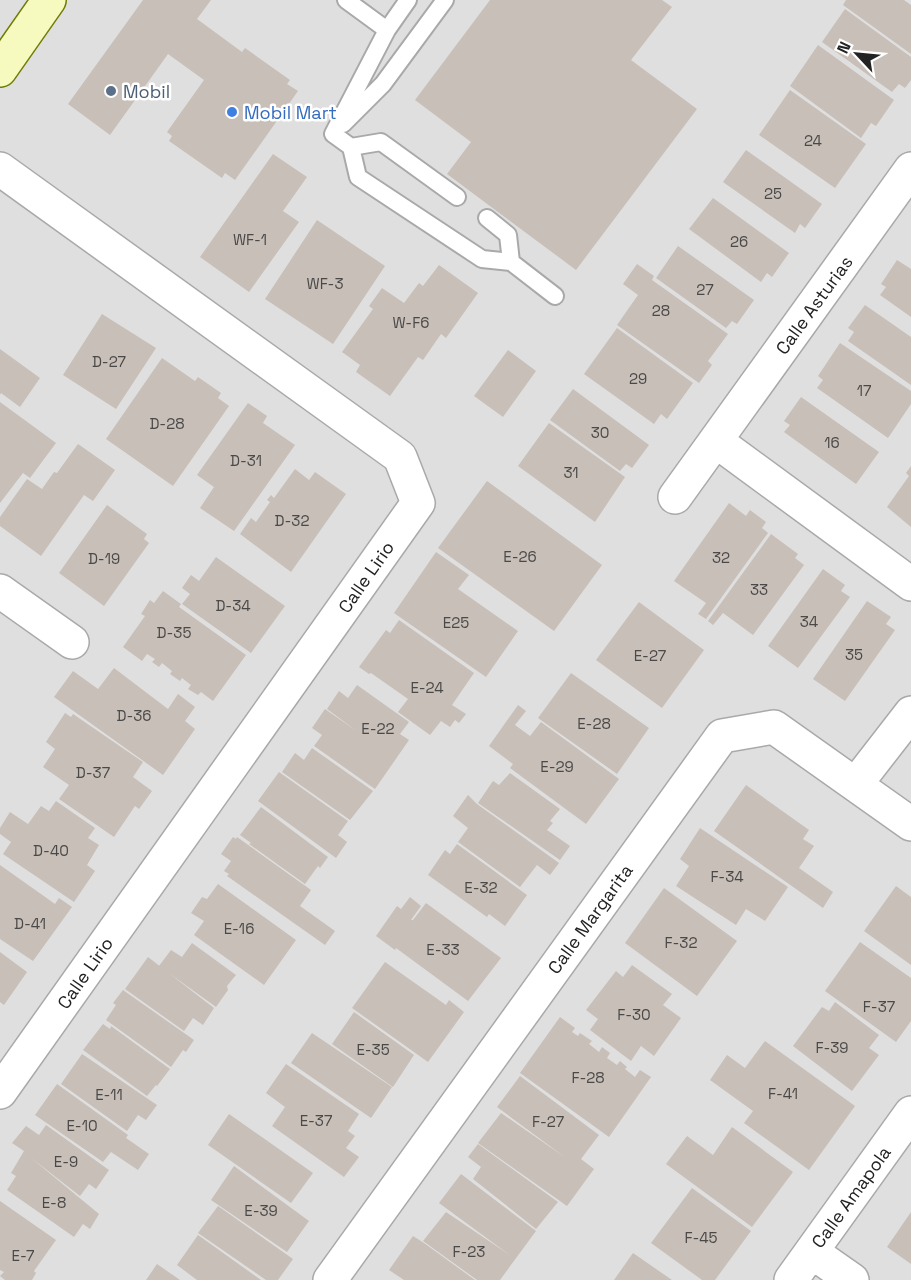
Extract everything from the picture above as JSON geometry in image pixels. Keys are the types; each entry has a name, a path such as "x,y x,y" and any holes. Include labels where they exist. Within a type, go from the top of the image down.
{"street":[{"path":"0,70 49,0"},
{"name":"Calle Asturias","path":"675,497 911,169"},
{"name":"Calle Lirio","path":"0,170 400,458 418,503 0,1092"},
{"path":"716,441 911,584"},
{"path":"0,591 72,642"},
{"path":"856,784 911,713"},
{"name":"Calle Margarita","path":"330,1280 722,736 774,727 911,824"},
{"name":"Calle Amapola","path":"791,1280 911,1113"},
{"path":"812,1252 852,1280"}],"lane":[{"path":"346,0 387,30"},
{"path":"333,134 387,30 408,0"},
{"path":"333,134 383,84 445,0"},
{"path":"333,134 351,147 358,177 482,259 512,262 555,296"},
{"path":"351,147 381,142 457,196"},
{"path":"487,218 508,235 512,262"}],"shaded area":[{"path":"0,0 911,0 911,1280 0,1280"}],"building":[{"path":"143,0 211,0 197,19 242,52 245,48 290,80 287,84 298,91 235,180 225,173 222,178 169,141 172,136 167,132 204,80 168,54 110,135 68,104"},
{"path":"490,0 662,0 672,7 631,60 697,109 576,270 447,174 471,142 415,100"},
{"path":"846,0 904,0 911,5 911,54 843,5"},
{"path":"845,9 911,57 911,80 905,88 899,84 892,92 822,42"},
{"path":"818,45 894,100 876,126 871,123 861,138 790,86"},
{"path":"790,90 866,144 835,188 759,135"},
{"path":"746,150 822,204 805,228 800,224 795,233 723,182"},
{"path":"273,154 307,177 283,211 299,222 249,292 200,257"},
{"path":"713,198 789,253 772,277 767,273 761,282 689,229"},
{"path":"317,220 385,266 333,344 265,299"},
{"path":"678,246 754,300 737,324 732,321 726,328 656,278"},
{"path":"897,260 911,269 911,317 880,295 886,287 881,284"},
{"path":"637,264 654,276 652,280 728,334 708,361 712,365 699,383 617,325 638,295 623,284"},
{"path":"439,265 478,293 446,338 441,334 423,360 418,357 390,396 356,372 360,365 342,352 373,309 369,306 382,288 404,303 419,283 423,286"},
{"path":"865,305 911,337 911,385 848,341 854,332 848,328"},
{"path":"102,314 156,348 116,409 63,375"},
{"path":"617,328 693,383 667,419 661,414 654,424 584,374"},
{"path":"840,343 911,391 911,404 888,438 817,388 823,380 818,376"},
{"path":"0,349 40,378 20,407 1,393 0,395"},
{"path":"508,350 536,371 503,417 474,396"},
{"path":"162,358 195,381 198,377 221,393 218,398 229,406 173,486 106,439"},
{"path":"573,389 649,445 632,468 626,464 620,471 550,420"},
{"path":"801,397 879,452 856,484 784,432 790,425 784,421"},
{"path":"0,402 56,443 30,478 23,473 0,503"},
{"path":"248,403 267,416 263,423 295,445 234,531 200,508 214,487 197,475"},
{"path":"549,423 625,477 595,522 518,466"},
{"path":"78,444 115,470 93,501 84,495 41,556 0,526 0,517 27,479 42,489"},
{"path":"911,466 911,527 887,507 909,476 906,473"},
{"path":"295,469 309,480 315,472 346,494 291,572 240,534 251,518 256,522 270,502 267,500 271,495 274,498"},
{"path":"487,481 602,565 554,631 438,548"},
{"path":"729,503 746,516 750,510 766,522 762,528 768,533 706,619 698,614 706,603 674,581"},
{"path":"107,505 147,534 144,539 149,543 104,606 59,573"},
{"path":"771,534 798,554 795,558 804,565 753,635 723,613 713,625 708,621"},
{"path":"436,552 469,575 458,589 518,631 486,677 394,613"},
{"path":"216,557 285,606 251,653 182,604 190,594 182,588 191,575 199,581"},
{"path":"823,569 845,585 841,591 850,597 798,668 768,646"},
{"path":"163,591 181,604 179,607 246,655 213,701 201,692 198,695 188,689 191,685 182,678 180,681 170,674 172,671 162,663 159,667 152,662 155,659 147,654 142,661 123,647 145,616 141,614 150,600 154,603"},
{"path":"867,601 891,617 886,624 895,630 845,701 813,679"},
{"path":"639,602 704,650 662,708 596,660"},
{"path":"399,620 474,673 452,705 466,714 459,723 455,720 450,727 441,721 430,735 398,712 408,699 359,667 386,630 390,633"},
{"path":"114,668 168,709 178,694 195,707 185,721 195,729 163,775 54,697 73,671 98,689"},
{"path":"571,673 649,728 617,774 538,718"},
{"path":"357,685 409,722 400,734 409,740 375,789 314,746 322,735 312,728 325,709 358,732 327,709 339,691 348,698"},
{"path":"518,705 526,711 515,725 530,736 541,722 619,779 586,824 510,768 513,764 489,746"},
{"path":"65,713 71,717 73,714 143,762 133,777 152,791 139,809 135,806 114,837 59,799 69,785 43,767 55,749 46,742"},
{"path":"312,748 373,791 350,820 282,772 295,753 304,760"},
{"path":"279,772 348,821 338,835 347,842 336,858 258,801"},
{"path":"510,773 560,809 550,821 553,823 547,830 570,846 560,860 478,803 493,781 499,785"},
{"path":"746,785 809,830 803,839 814,846 799,868 833,892 823,908 714,831"},
{"path":"468,795 477,804 559,863 550,875 537,865 520,887 458,842 468,828 453,816"},
{"path":"56,801 95,828 88,838 99,845 87,865 95,871 74,902 3,854 11,842 0,834 0,828 10,812 28,824 41,806 49,811"},
{"path":"261,807 328,857 305,884 240,835"},
{"path":"700,828 788,887 765,921 746,909 736,925 676,886 689,866 680,859"},
{"path":"233,837 236,839 237,837 311,890 300,906 335,931 325,945 227,876 229,874 224,871 231,861 221,854"},
{"path":"457,844 527,895 505,926 489,914 487,917 428,875 445,850 450,854"},
{"path":"0,865 55,904 59,898 72,907 33,961 0,939"},
{"path":"218,884 296,940 264,985 194,935 204,921 191,913 202,897 207,899"},
{"path":"896,886 911,897 911,965 864,931"},
{"path":"664,888 737,941 697,996 625,943"},
{"path":"410,897 421,906 411,920 426,903 501,958 468,1001 376,936 397,906 401,909"},
{"path":"860,942 911,978 911,1021 896,1042 825,991"},
{"path":"192,943 236,975 227,986 228,990 216,1007 159,966 171,950 182,957"},
{"path":"0,952 27,972 4,1005 0,1002"},
{"path":"148,957 214,1008 203,1025 193,1018 184,1031 125,989"},
{"path":"385,962 446,1005 449,1000 464,1012 428,1062 352,1008"},
{"path":"632,965 672,994 663,1005 681,1018 654,1056 641,1046 631,1061 590,1030 598,1019 586,1010 616,971 623,977"},
{"path":"123,990 194,1040 186,1052 183,1050 171,1067 106,1020 116,1005 113,1003"},
{"path":"835,1002 879,1035 869,1048 879,1055 852,1091 793,1046 822,1007 829,1011"},
{"path":"354,1012 414,1055 393,1087 332,1044"},
{"path":"560,1017 575,1028 572,1032 578,1036 580,1033 592,1041 589,1044 599,1052 602,1047 610,1053 607,1058 617,1065 620,1061 627,1067 625,1069 635,1077 640,1070 651,1077 609,1137 520,1073"},
{"path":"103,1024 110,1029 111,1026 170,1069 147,1096 83,1050"},
{"path":"312,1033 392,1087 371,1118 291,1063"},
{"path":"765,1041 855,1106 809,1170 744,1123 753,1111 710,1080 727,1055 745,1068"},
{"path":"82,1054 157,1105 146,1120 138,1115 127,1131 61,1084"},
{"path":"286,1064 359,1114 348,1131 355,1136 346,1148 359,1157 344,1177 272,1126 285,1107 266,1093"},
{"path":"520,1076 599,1135 581,1159 594,1169 567,1206 478,1143 501,1113 566,1158 497,1107"},
{"path":"57,1084 128,1135 126,1138 149,1154 138,1170 111,1152 103,1162 35,1115"},
{"path":"229,1114 313,1173 291,1203 208,1145"},
{"path":"46,1125 109,1170 96,1189 89,1184 80,1196 30,1157 99,1214 90,1229 83,1224 74,1237 7,1190 16,1176 11,1173 24,1151 12,1143 26,1126 39,1135"},
{"path":"732,1127 793,1172 752,1227 666,1164 687,1136 713,1155"},
{"path":"478,1144 558,1202 536,1229 473,1179 481,1167 468,1157"},
{"path":"234,1166 309,1221 287,1252 211,1200"},
{"path":"461,1174 536,1231 500,1280 477,1280 423,1241 446,1212 511,1256 439,1203"},
{"path":"692,1188 751,1231 715,1280 702,1280 651,1243"},
{"path":"0,1201 56,1240 34,1271 36,1273 32,1280 5,1280 0,1276 4,1272 0,1270"},
{"path":"218,1206 293,1259 278,1280 266,1280 198,1233"},
{"path":"911,1212 911,1264 887,1247"},
{"path":"198,1235 261,1280 197,1280 177,1265"},
{"path":"413,1236 475,1280 404,1280 389,1270"},
{"path":"633,1253 672,1280 614,1280"},
{"path":"157,1264 180,1280 146,1280"}],"place":[{"name":"Mobil","path":"111,91"},
{"name":"Mobil Mart","path":"232,112"}]}
